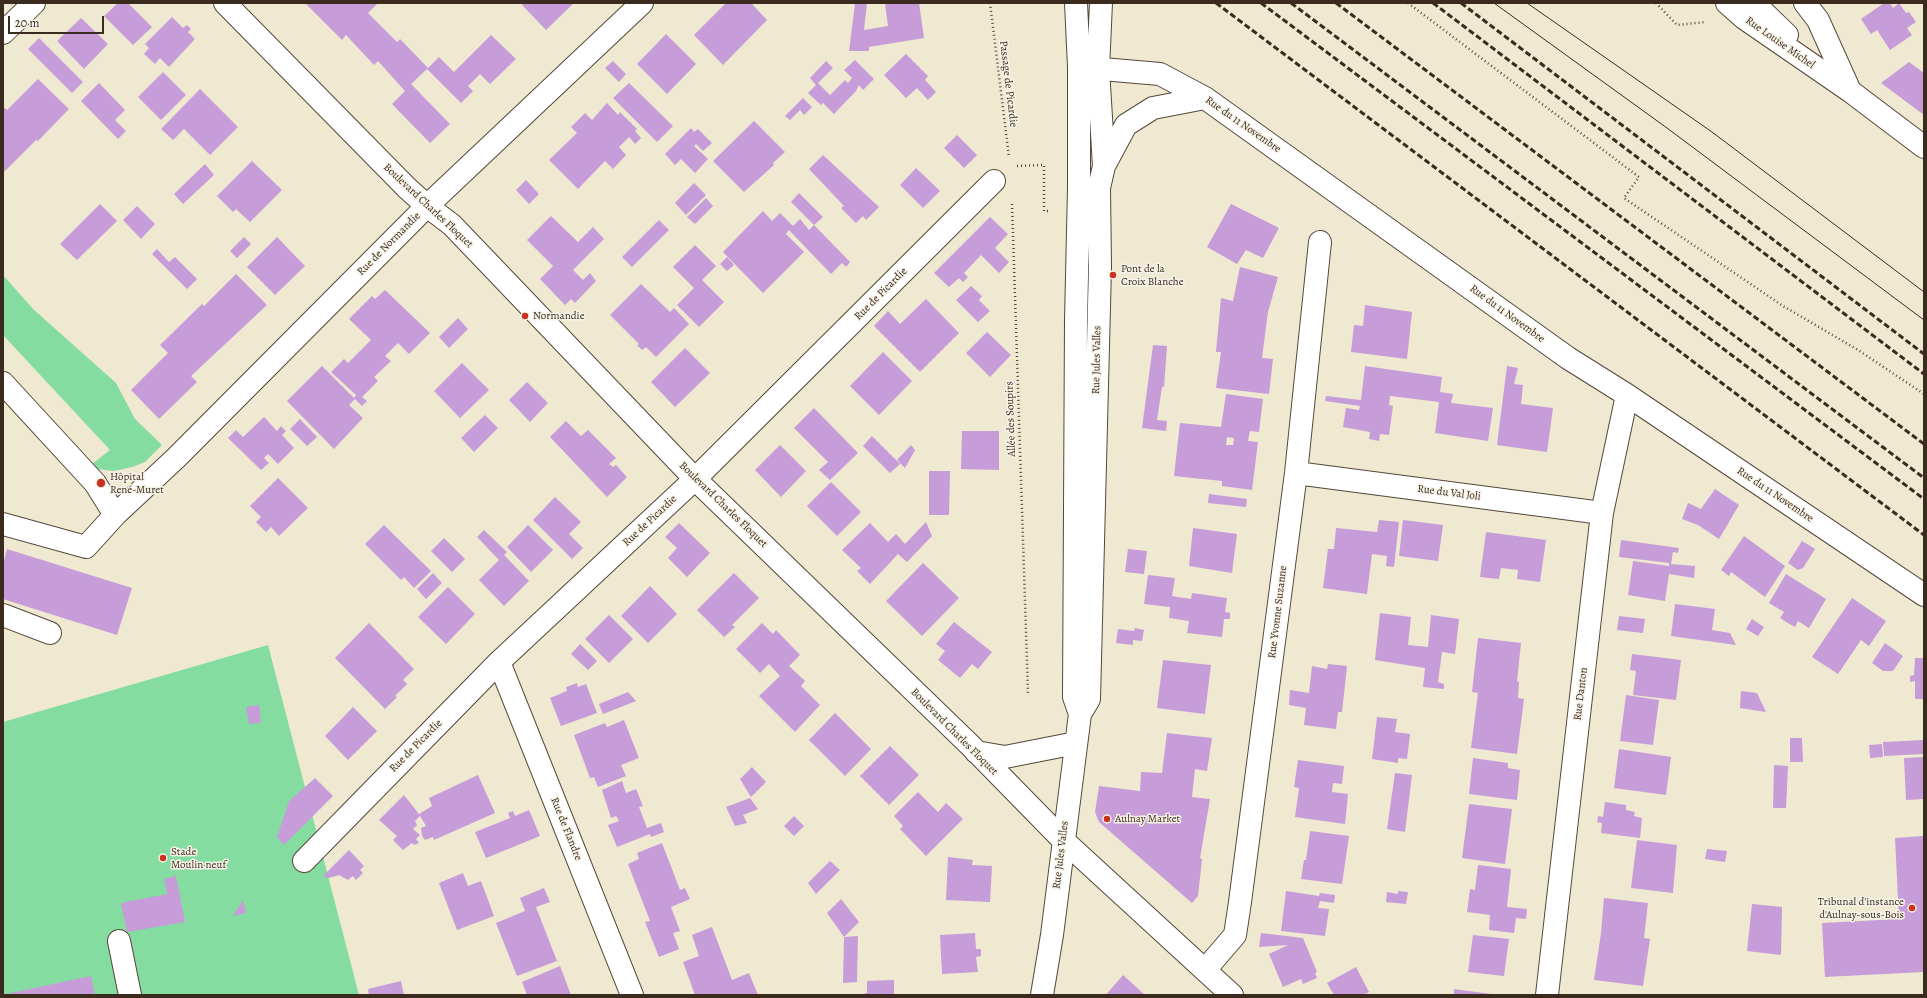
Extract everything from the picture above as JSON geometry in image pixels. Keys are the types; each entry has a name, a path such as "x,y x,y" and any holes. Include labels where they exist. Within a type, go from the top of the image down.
{"street":[{"path":"3,33 34,3"},
{"name":"Boulevard Charles Floquet","path":"225,3 427,206 452,225 695,479 976,752 1063,840 1232,995"},
{"name":"Rue de Normandie","path":"3,524 86,547 115,515 176,458 427,206 642,3"},
{"name":"Rue Jules Valles","path":"1042,995 1052,935 1080,714 1089,699 1100,266 1099,188 1104,166 1089,68 1076,3"},
{"name":"Rue Jules Valles","path":"1080,714 1074,697 1089,68 1101,3"},
{"name":"Rue Louise Michel","path":"1727,3 1749,10 1842,86 1924,148"},
{"name":"Rue Louise Michel","path":"1806,3 1818,20 1842,86"},
{"name":"Rue du 11 Novembre","path":"1089,68 1160,74 1205,98 1350,200 1568,358 1627,395 1924,595"},
{"path":"1104,166 1126,125 1153,108 1205,98"},
{"name":"Rue de Picardie","path":"304,861 499,662 695,479 994,181"},
{"name":"Rue Yvonne Suzanne","path":"1205,970 1235,935 1296,473 1320,242"},
{"path":"3,383 94,483 115,515"},
{"name":"Rue Danton","path":"1547,995 1602,513 1627,395"},
{"name":"Rue du Val Joli","path":"1296,473 1602,513"},
{"path":"3,615 50,633"},
{"name":"Rue de Flandre","path":"499,662 632,995"},
{"path":"976,752 1005,757 1076,743"},
{"path":"119,941 130,995"}],"path":[{"name":"Passage de Picardie","path":"990,3 1011,166"},
{"path":"1408,3 1639,177 1624,198 1783,306 1858,350 1924,394"},
{"path":"1656,3 1677,25 1749,10"},
{"path":"994,181 1011,166 1044,165 1044,210 1056,211"},
{"name":"Allée des Soupirs","path":"1012,198 1028,693"}],"green space":[{"path":"3,275 33,309 116,383 135,419 162,445 145,462 114,471 96,469 92,464 110,450 3,335"},
{"name":"Stade Moulin neuf","path":"268,645 359,995 3,995 3,722"}],"building":[{"path":"118,3 128,3 152,27 133,45 104,16"},
{"path":"305,3 378,3 368,13 397,42 400,39 428,68 439,57 454,72 491,35 516,59 490,84 480,74 468,86 473,91 461,103 427,69 411,84 450,124 430,143 392,104 405,91 378,61 374,65 346,35 342,40"},
{"path":"524,3 574,3 546,30 522,5"},
{"path":"726,3 751,3 767,20 723,65 694,35"},
{"path":"855,3 867,3 864,30 888,26 885,3 919,3 924,38 869,47 869,51 849,51"},
{"path":"1884,3 1890,3 1893,8 1899,3 1906,13 1909,12 1916,22 1907,28 1912,35 1890,50 1877,30 1871,34 1861,19"},
{"path":"172,17 183,28 187,25 191,29 188,32 195,39 169,67 160,58 155,64 144,54 149,48 145,44"},
{"path":"81,18 108,44 84,69 57,41"},
{"path":"666,34 696,64 667,94 637,64"},
{"path":"39,38 83,82 72,93 28,49"},
{"path":"906,54 928,76 925,80 936,92 928,100 917,88 906,98 884,75"},
{"path":"855,60 874,79 863,90 859,85 856,91 834,114 823,103 821,105 808,93 816,85 810,78 826,61 833,68 818,83 830,95 845,80 848,83 852,78 844,70"},
{"path":"613,61 626,74 619,82 605,68"},
{"path":"1909,62 1924,73 1924,115 1881,83"},
{"path":"163,72 186,95 161,120 138,97"},
{"path":"38,79 69,109 38,141 36,140 3,173 3,107 7,110"},
{"path":"99,83 125,110 115,120 126,131 118,139 81,101"},
{"path":"629,83 673,126 657,142 613,98"},
{"path":"200,89 238,127 210,155 184,129 173,140 161,129"},
{"path":"803,98 812,107 804,115 800,110 790,120 785,116"},
{"path":"607,103 618,115 620,112 637,129 635,131 641,138 635,144 629,137 619,147 626,155 613,169 605,161 578,189 549,160 577,133 571,127 585,113 592,120"},
{"path":"754,121 785,152 773,163 774,165 744,192 713,161"},
{"path":"691,128 694,132 698,129 712,143 703,151 696,144 694,146 708,159 695,173 681,159 675,165 665,154"},
{"path":"957,135 977,155 964,168 944,148"},
{"path":"823,155 879,207 866,220 863,216 856,223 841,208 844,206 809,169"},
{"path":"252,161 282,190 250,222 236,209 233,212 217,196"},
{"path":"205,164 214,175 183,204 174,194"},
{"path":"916,168 940,191 923,208 900,185"},
{"path":"526,180 539,194 529,204 516,190"},
{"path":"694,183 706,195 686,215 675,203"},
{"path":"799,193 823,217 814,225 791,202"},
{"path":"706,198 713,206 695,224 687,217"},
{"path":"100,204 117,221 77,260 60,244"},
{"path":"1231,204 1279,228 1263,258 1246,250 1237,264 1207,247"},
{"path":"137,206 155,224 141,239 123,220"},
{"path":"763,211 772,221 780,213 793,226 800,219 809,230 814,225 850,262 846,267 842,263 831,274 789,230 786,234 804,252 763,293 723,252"},
{"path":"551,216 578,242 593,227 604,239 573,270 583,280 590,273 596,281 575,303 571,299 565,305 540,279 553,266 527,240"},
{"path":"990,217 1008,234 995,248 1009,262 999,273 981,255 964,273 968,277 963,282 959,278 949,287 934,273"},
{"path":"659,220 669,230 632,267 622,257"},
{"path":"244,237 251,244 237,258 230,251"},
{"path":"277,237 305,266 275,295 247,267"},
{"path":"695,245 716,266 702,280 724,302 699,327 677,305 694,288 673,267"},
{"path":"157,249 169,262 175,257 197,279 187,289 152,254"},
{"path":"727,257 734,265 727,271 720,264"},
{"path":"1240,267 1278,277 1268,312 1262,358 1273,359 1269,394 1216,388 1221,352 1216,352 1221,298 1233,301"},
{"path":"236,274 267,305 191,376 197,382 159,419 131,390 168,353 160,345 202,304 204,306"},
{"path":"641,284 670,312 674,308 689,324 656,357 646,347 642,350 637,345 639,344 610,315"},
{"path":"971,286 982,296 979,300 990,311 978,322 956,300"},
{"path":"385,290 430,333 409,354 398,343 385,356 391,361 374,377 378,381 362,397 367,401 362,406 355,399 349,405 363,418 334,449 287,401 322,366 354,398 356,395 331,372 344,359 348,363 371,340 349,319 372,296 375,299"},
{"path":"926,299 959,333 920,372 874,326 888,311 900,324"},
{"path":"1365,305 1412,312 1407,359 1351,352 1354,325 1363,326"},
{"path":"458,318 468,329 449,348 439,337"},
{"path":"987,332 1011,355 990,377 966,353"},
{"path":"1153,345 1167,346 1164,387 1162,387 1157,420 1167,421 1166,431 1142,428"},
{"path":"685,348 710,373 675,407 651,382"},
{"path":"883,352 912,381 879,415 850,386"},
{"path":"462,363 489,390 460,418 434,391"},
{"path":"1365,366 1442,377 1440,392 1453,394 1451,403 1493,408 1488,441 1435,433 1439,402 1390,396 1389,405 1393,406 1389,435 1380,434 1379,441 1369,439 1370,432 1343,427 1346,408 1359,410 1360,406 1325,401 1326,396 1361,400"},
{"path":"1507,366 1518,368 1514,384 1523,385 1521,404 1553,408 1547,452 1497,445"},
{"path":"527,382 548,403 530,422 509,400"},
{"path":"1226,394 1263,399 1259,432 1250,431 1248,441 1258,442 1252,490 1222,486 1222,481 1174,476 1180,423 1221,427","holes":["1227,437 1234,438 1233,445 1226,445"]},
{"path":"814,408 858,453 830,480 819,470 828,462 794,428"},
{"path":"485,415 498,428 474,452 461,438"},
{"path":"264,417 277,431 281,426 286,431 282,435 294,448 278,464 268,454 264,458 269,463 261,470 228,438 236,430 243,437"},
{"path":"300,419 317,437 307,446 290,429"},
{"path":"566,421 581,436 588,430 616,458 609,464 613,467 616,465 627,477 607,497 550,437"},
{"path":"962,431 999,431 999,470 961,469"},
{"path":"872,436 900,464 890,473 863,446"},
{"path":"780,445 806,471 781,497 755,470"},
{"path":"911,445 915,450 905,468 897,460"},
{"path":"929,471 950,471 949,515 929,515"},
{"path":"278,478 308,508 279,536 271,527 266,532 256,522 261,517 250,506"},
{"path":"831,482 861,512 837,536 807,506"},
{"path":"1715,489 1739,505 1719,539 1698,525 1682,519 1688,503 1701,509"},
{"path":"1209,494 1247,499 1246,507 1208,503"},
{"path":"555,497 581,522 569,534 583,548 572,559 533,520"},
{"path":"1379,520 1399,522 1394,567 1386,566 1387,556 1372,554 1367,594 1323,588 1328,549 1334,549 1336,528 1377,532"},
{"path":"1403,520 1443,525 1438,561 1399,556"},
{"path":"926,522 932,536 907,562 898,554 870,584 857,571 861,568 842,550 870,523 888,542 896,534 905,544"},
{"path":"679,523 710,553 687,577 668,558 677,548 665,537"},
{"path":"384,525 431,571 414,588 404,577 401,580 365,544"},
{"path":"528,525 553,550 531,572 507,547"},
{"path":"1193,528 1237,534 1232,573 1189,566"},
{"path":"484,530 507,552 504,555 529,581 504,606 479,580 499,560 477,537"},
{"path":"1486,532 1546,540 1540,582 1517,579 1518,570 1501,568 1499,579 1480,577"},
{"path":"1744,536 1785,566 1765,597 1731,572 1729,576 1721,570"},
{"path":"444,538 465,559 452,572 431,551"},
{"path":"1621,540 1679,548 1678,553 1673,552 1671,564 1695,566 1694,578 1669,574 1665,601 1628,595 1633,561 1669,566 1669,563 1619,557"},
{"path":"1802,541 1815,549 1803,568 1798,570 1788,563"},
{"path":"7,549 132,588 117,635 3,599 3,564"},
{"path":"1128,549 1147,551 1144,574 1125,572"},
{"path":"923,563 959,598 922,636 886,601"},
{"path":"433,573 442,583 426,599 417,589"},
{"path":"734,573 759,598 732,625 735,627 724,637 697,610"},
{"path":"1786,574 1826,599 1809,628 1798,621 1795,627 1786,622 1780,618 1784,612 1769,603"},
{"path":"1148,575 1175,578 1172,596 1191,599 1192,593 1227,598 1225,612 1230,613 1230,619 1224,619 1222,637 1187,633 1189,621 1169,618 1170,607 1144,604"},
{"path":"650,586 677,614 648,643 621,616"},
{"path":"448,587 475,614 446,644 418,617"},
{"path":"1852,598 1886,621 1869,646 1861,640 1838,674 1812,657"},
{"path":"1675,604 1715,609 1712,630 1730,633 1736,645 1671,636"},
{"path":"1380,613 1411,617 1408,645 1428,647 1431,615 1459,619 1455,654 1442,652 1438,682 1444,684 1444,689 1423,687 1425,668 1375,660"},
{"path":"609,615 633,639 609,663 585,639"},
{"path":"1619,616 1645,619 1643,633 1617,630"},
{"path":"1752,619 1764,627 1758,636 1746,629"},
{"path":"954,622 992,652 978,669 972,664 960,678 938,660 945,651 936,644"},
{"path":"369,623 414,669 403,680 407,684 385,709 335,658"},
{"path":"762,623 773,634 776,630 800,655 789,666 805,681 801,686 820,705 795,732 759,696 780,676 769,664 760,673 736,649"},
{"path":"1135,628 1144,630 1142,641 1133,640 1133,645 1116,643 1118,629 1134,631"},
{"path":"1478,638 1521,643 1517,681 1519,682 1518,698 1524,699 1517,754 1471,748 1478,693 1472,692"},
{"path":"1885,643 1903,656 1893,671 1883,671 1872,663"},
{"path":"580,644 597,661 588,670 571,654"},
{"path":"1632,654 1681,660 1676,700 1633,695 1636,671 1630,670"},
{"path":"1915,658 1924,658 1924,699 1915,699 1915,681 1910,682 1910,676 1914,675"},
{"path":"1163,660 1211,665 1205,714 1157,708"},
{"path":"1328,664 1347,666 1342,712 1338,712 1336,729 1304,725 1306,708 1289,705 1290,690 1309,693 1312,666 1327,669"},
{"path":"577,683 578,687 586,684 597,713 561,726 550,698 567,691 566,687"},
{"path":"1741,691 1757,693 1766,712 1740,708"},
{"path":"628,692 636,701 603,714 599,704"},
{"path":"1626,695 1659,700 1653,745 1620,741"},
{"path":"259,705 261,723 249,724 246,707"},
{"path":"353,707 377,731 348,760 325,736"},
{"path":"835,713 871,749 845,776 809,740"},
{"path":"1377,717 1397,719 1395,732 1410,734 1407,759 1398,758 1398,763 1372,759"},
{"path":"624,720 639,758 621,765 626,776 598,787 594,777 590,778 574,735 605,723 607,727"},
{"path":"1167,733 1212,738 1207,771 1195,769 1192,797 1210,799 1200,858 1202,859 1198,896 1192,903 1099,822 1095,812 1099,786 1140,791 1141,772 1162,773"},
{"path":"1790,738 1802,738 1803,762 1790,762"},
{"path":"1924,740 1924,754 1884,756 1883,742"},
{"path":"1882,744 1883,757 1870,758 1869,745"},
{"path":"890,746 919,775 889,805 860,776"},
{"path":"1619,749 1671,757 1666,795 1614,788"},
{"path":"1924,757 1924,799 1906,800 1904,758"},
{"path":"1473,758 1508,763 1508,768 1520,770 1517,800 1469,794"},
{"path":"1298,760 1344,766 1342,784 1333,783 1332,792 1348,794 1345,824 1295,817 1299,788 1294,787"},
{"path":"1774,765 1788,766 1786,808 1773,808"},
{"path":"752,767 766,782 751,797 740,779"},
{"path":"1395,773 1412,775 1405,832 1387,829"},
{"path":"478,775 495,813 434,840 433,837 425,840 422,836 421,828 426,826 420,816 415,821 417,825 413,829 420,835 416,839 419,843 414,845 412,843 403,850 393,840 397,836 379,820 404,795 419,814 432,806 429,798"},
{"path":"315,778 333,796 284,845 277,837 289,801"},
{"path":"622,781 626,793 636,789 643,806 639,807 647,828 661,823 664,832 651,837 650,834 617,847 608,825 619,821 616,816 611,818 602,790"},
{"path":"918,792 938,812 946,803 963,819 926,856 900,829 903,826 894,816"},
{"path":"750,798 758,809 743,815 747,823 735,826 726,807"},
{"path":"1605,802 1626,805 1626,810 1635,812 1634,816 1642,818 1640,838 1601,833 1602,823 1597,822 1598,816 1603,817"},
{"path":"1469,804 1512,809 1505,864 1462,858"},
{"path":"529,810 540,836 486,858 475,832 510,818 508,813 513,811 515,816"},
{"path":"794,816 804,826 794,836 784,826"},
{"path":"1310,831 1349,836 1342,884 1301,879 1304,860 1306,860"},
{"path":"1924,836 1924,972 1825,977 1822,923 1899,919 1895,838"},
{"path":"1637,840 1677,845 1673,893 1631,888"},
{"path":"662,843 680,890 685,888 690,899 671,907 680,931 673,933 679,949 659,957 645,922 650,921 628,864 639,859 637,853"},
{"path":"1707,849 1727,851 1725,862 1705,859"},
{"path":"349,850 364,866 360,870 363,873 356,880 353,876 348,880 339,875 329,878 323,876"},
{"path":"948,857 973,860 972,865 992,866 990,902 946,900"},
{"path":"830,861 840,870 816,894 808,883"},
{"path":"1478,865 1511,869 1507,907 1527,909 1526,919 1516,918 1514,933 1489,930 1490,915 1467,912 1470,889 1475,890"},
{"path":"463,873 468,886 481,881 494,916 457,930 439,883"},
{"path":"176,876 185,922 127,932 121,903 167,894 164,879"},
{"path":"544,888 550,902 536,907 557,961 517,976 496,923 525,911 520,898"},
{"path":"1286,891 1319,896 1320,893 1335,895 1334,903 1320,901 1318,908 1329,909 1325,936 1281,931"},
{"path":"1398,891 1408,892 1406,904 1386,902 1387,892 1398,894"},
{"path":"1604,898 1648,903 1644,938 1650,939 1643,986 1594,980 1601,933"},
{"path":"841,899 859,922 844,937 827,913"},
{"path":"243,900 246,913 233,916"},
{"path":"1752,904 1782,907 1781,955 1747,951"},
{"path":"712,927 732,980 749,973 758,995 695,995 683,962 699,956 692,935"},
{"path":"975,933 976,949 981,949 981,956 976,957 978,972 942,974 940,935"},
{"path":"1261,933 1303,938 1317,972 1315,973 1317,978 1303,984 1301,979 1283,987 1269,954 1288,945 1259,947"},
{"path":"1473,935 1509,939 1504,976 1468,972"},
{"path":"858,936 857,982 843,983 844,937"},
{"path":"560,966 571,995 527,995 522,982"},
{"path":"1356,967 1369,992 1363,995 1334,995 1327,983"},
{"path":"1123,975 1145,995 1106,995"},
{"path":"91,976 95,995 6,995 6,994"},
{"path":"894,980 894,995 859,995 867,993 867,981"},
{"path":"401,981 404,995 369,995 368,989"},
{"path":"1454,989 1491,994 1491,995 1454,995"}],"tram line":[{"path":"1494,3 1667,128 1924,320"},
{"path":"1527,3 1712,132 1924,292"}],"railway":[{"path":"1216,3 1924,535"},
{"path":"1261,3 1924,499"},
{"path":"1291,3 1924,478"},
{"path":"1336,3 1924,444"},
{"path":"1433,3 1924,374"},
{"path":"1461,3 1924,354"}],"place":[{"name":"Pont de la Croix Blanche","path":"1113,275"},
{"name":"Normandie","path":"525,316"},
{"name":"Hôpital René-Muret","path":"101,483"},
{"name":"Aulnay Market","path":"1107,819"},
{"name":"Stade Moulin neuf","path":"163,858"},
{"name":"Tribunal d'instance d'Aulnay-sous-Bois","path":"1912,908"}]}
